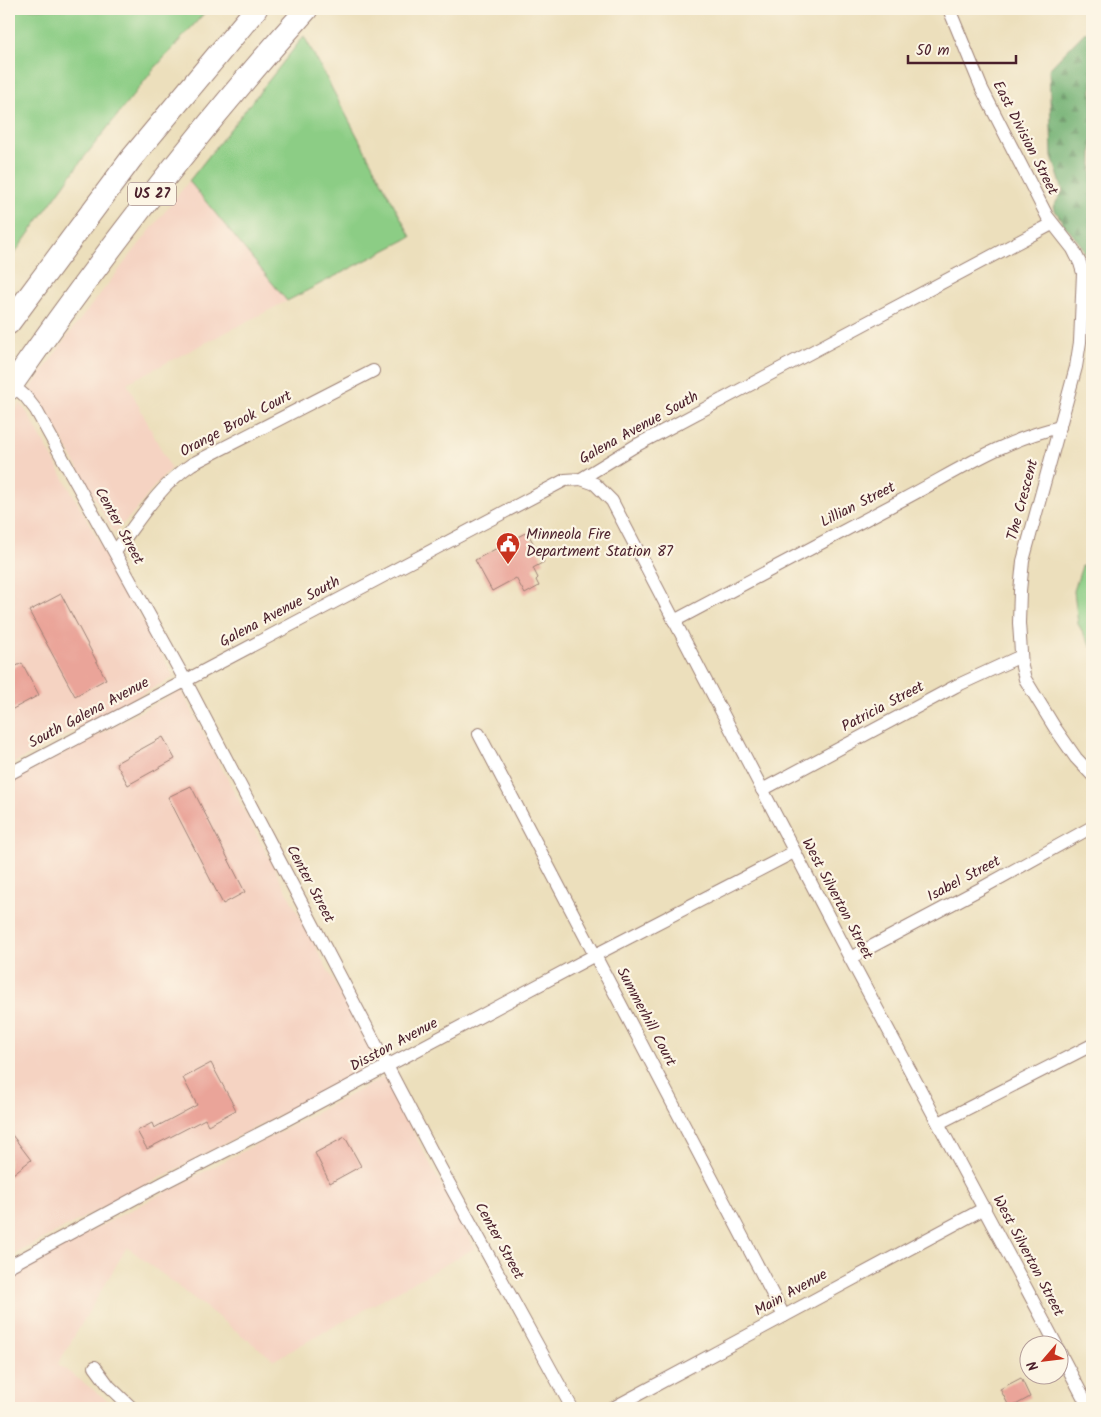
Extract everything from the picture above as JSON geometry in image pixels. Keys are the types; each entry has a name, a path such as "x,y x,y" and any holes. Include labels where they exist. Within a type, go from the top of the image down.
{"highway":[{"name":"US 27","path":"9,324 132,159 256,9"},
{"name":"US 27","path":"10,385 161,182 233,94 307,9"}],"street":[{"name":"East Division Street","path":"950,9 982,89 1052,224"},
{"name":"The Crescent","path":"1052,224 1073,249 1080,263 1083,279 1080,342 1076,367 1023,561 1020,591 1021,656 1022,667 1030,687 1076,758 1092,775"},
{"name":"Galena Avenue South","path":"185,680 566,480 581,479 635,446 1052,224"},
{"name":"Orange Brook Court","path":"115,552 159,492 175,476 192,464 373,371"},
{"name":"Center Street","path":"10,385 25,396 36,410 115,552 185,680 440,1167 572,1408"},
{"name":"Lillian Street","path":"674,620 990,452 1026,436 1060,427"},
{"name":"West Silverton Street","path":"581,479 595,484 612,501 794,852 1051,1334"},
{"name":"Patricia Street","path":"762,790 956,686 1021,656"},
{"name":"South Galena Avenue","path":"9,774 185,680"},
{"name":"Summerhill Court","path":"479,734 784,1316"},
{"name":"Isabel Street","path":"850,958 1092,827"},
{"name":"Disston Avenue","path":"9,1266 595,955 794,852"},
{"path":"939,1123 1092,1045"},
{"name":"Main Avenue","path":"613,1408 985,1208"},
{"path":"94,1367 109,1386 132,1408"},
{"path":"1068,1368 1089,1408"}],"shaded area":[{"path":"189,181 287,301 127,383 171,469 114,533 43,405 30,389 71,331"},
{"path":"20,403 28,414 105,552 104,555 108,557 174,677 9,766 9,418"},
{"path":"181,690 377,1064 9,1257 9,782"},
{"path":"384,1077 475,1248 274,1360 127,1247 58,1364 118,1408 9,1408 9,1274"}],"green space":[{"path":"9,9 208,9 154,69 82,160 9,261"},
{"path":"1092,25 1092,278 1088,259 1081,245 1053,207 1063,191 1052,156 1049,69"},
{"path":"304,36 411,237 287,301 189,181"},
{"path":"1092,559 1092,648 1078,624 1074,591 1082,566"}],"building":[{"name":"Minneola Fire Department Station 87","path":"527,532 544,562 533,568 538,578 536,580 539,586 525,594 516,578 492,591 475,560"},
{"path":"61,594 106,679 75,696 29,611"},
{"path":"22,663 39,695 9,711 9,670"},
{"path":"163,737 175,759 128,785 116,763"},
{"path":"191,786 245,892 223,904 168,797"},
{"path":"211,1063 236,1110 208,1125 205,1119 147,1149 137,1131 152,1123 154,1128 197,1105 183,1078"},
{"path":"9,1131 31,1160 9,1177"},
{"path":"345,1137 361,1166 330,1183 315,1153"},
{"path":"1018,1380 1018,1384 1024,1384 1030,1397 1010,1408 1000,1389"}],"place":[{"name":"Minneola Fire Department Station 87","path":"508,565"}]}
